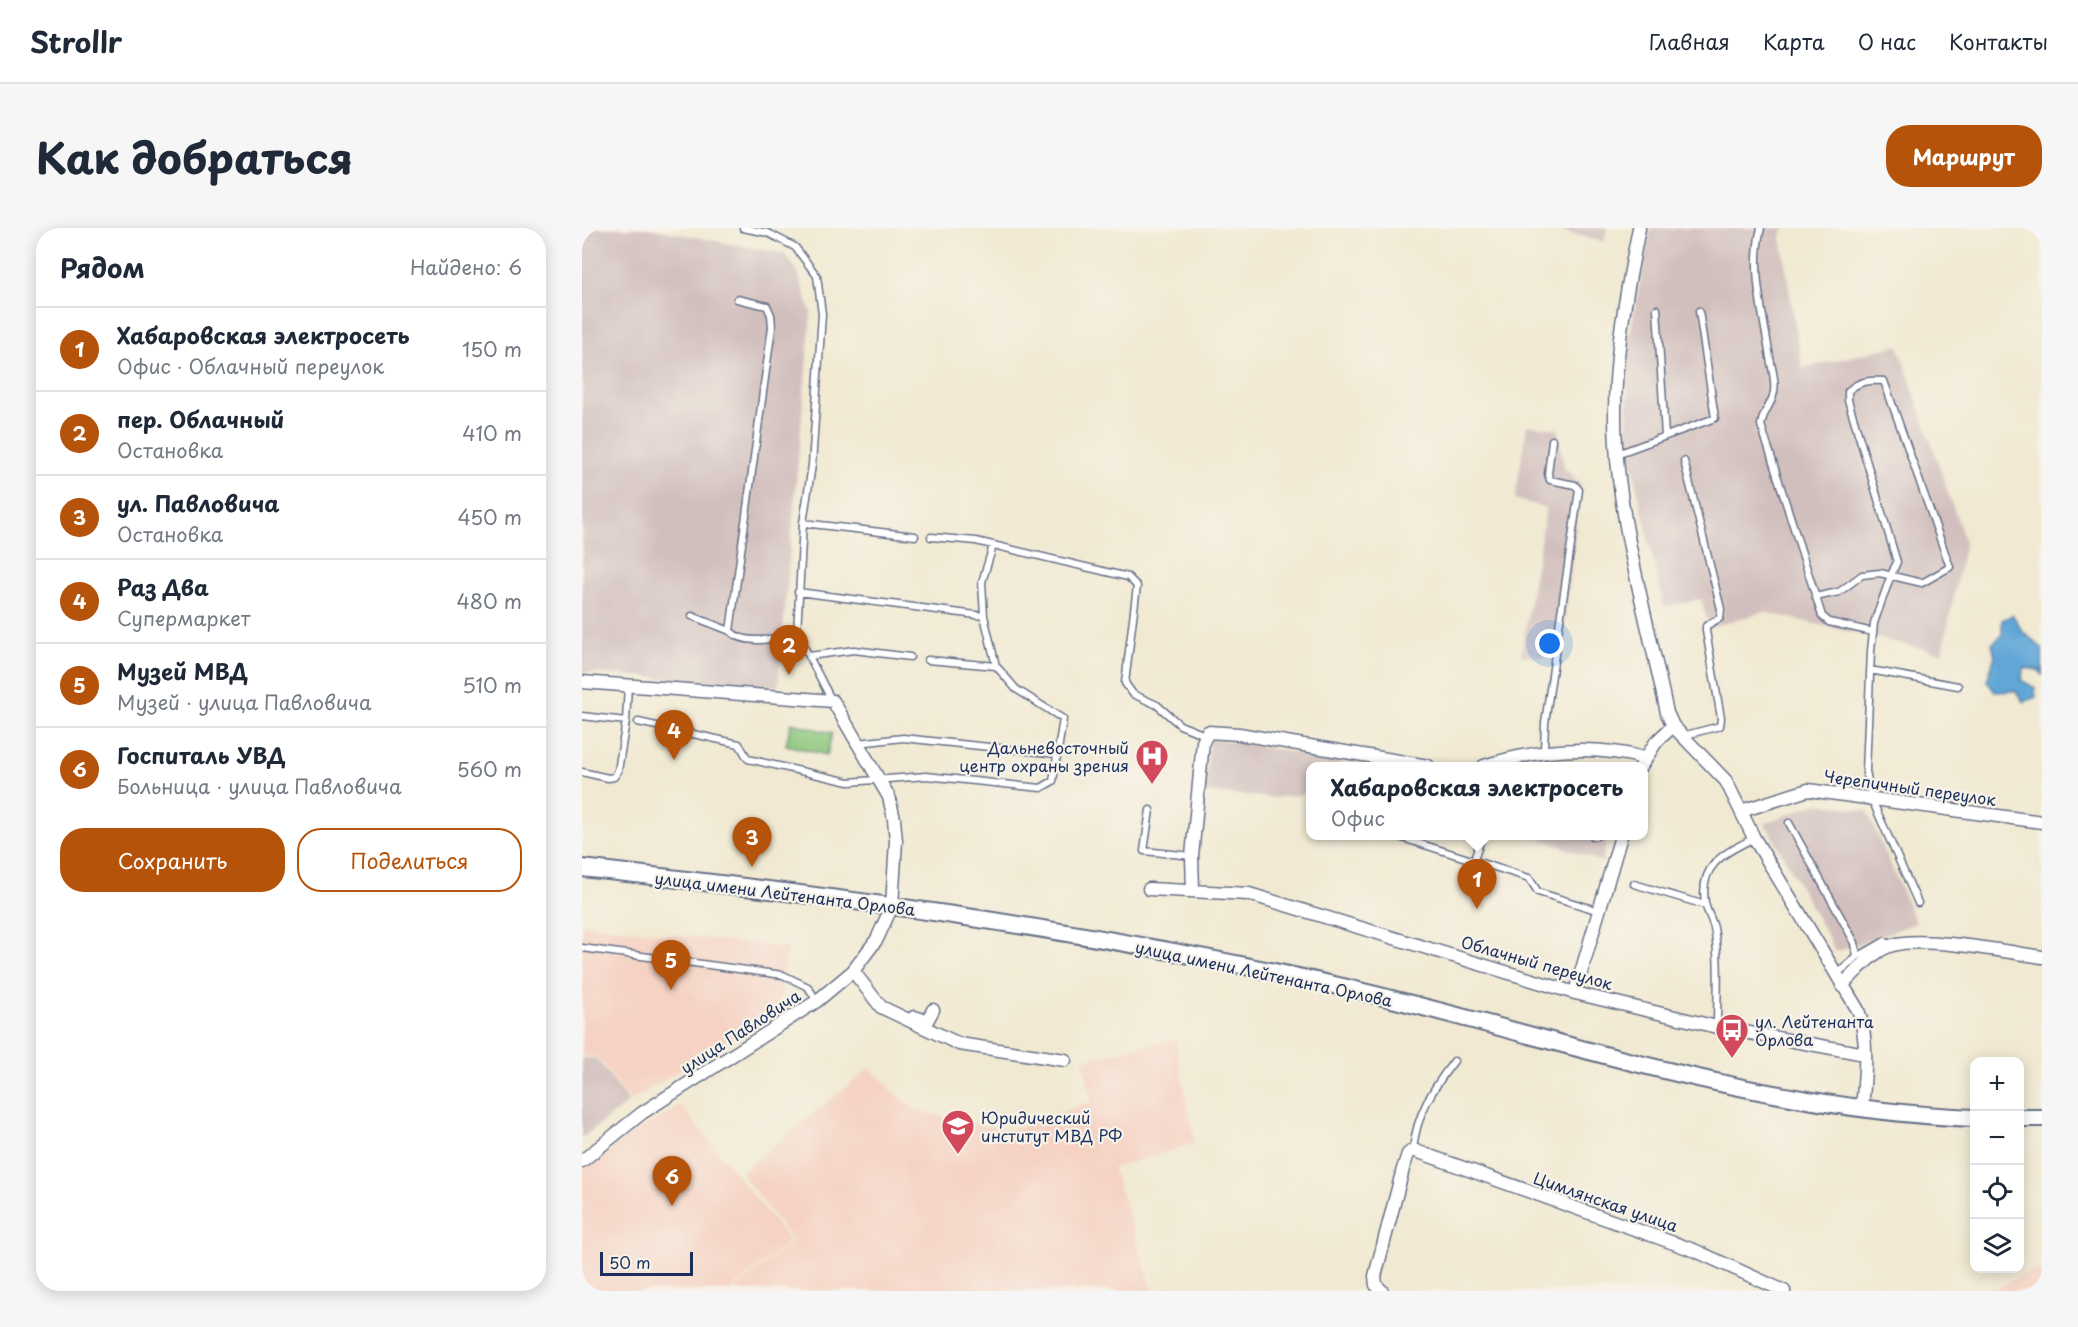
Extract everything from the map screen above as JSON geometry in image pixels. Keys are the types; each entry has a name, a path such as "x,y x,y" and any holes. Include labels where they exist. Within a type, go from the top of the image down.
{"main road":[{"name":"улица имени Лейтенанта Орлова","path":"582,868 892,906 1029,927 1224,962 1338,986 1726,1086 1862,1108 1924,1116 1970,1118"},
{"path":"2024,1118 2042,1118"}],"street":[{"path":"1639,228 1619,335 1616,454 1623,505 1668,713 1678,731 1726,781 1754,838 1839,980 1863,1025 1865,1054 1862,1108"},
{"path":"582,682 832,701 889,797 895,829 892,906"},
{"path":"1496,762 1544,751 1605,752 1642,762 1656,742 1678,731"},
{"path":"1193,891 1192,856 1205,735 1208,732 1239,734 1404,762"},
{"name":"Черепичный переулок","path":"1741,811 1808,790 2042,822"},
{"path":"1575,993 1620,840"},
{"name":"Облачный переулок","path":"1149,889 1249,894 1575,993 1717,1027 1865,1054"},
{"name":"улица Павловича","path":"582,1161 642,1113 817,1001 853,971 877,939 892,906"},
{"path":"1839,980 1893,944 1935,944 2042,957"},
{"path":"853,971 881,1007 959,1044 1065,1060"},
{"path":"881,1007 927,1021 933,1010"},
{"path":"1381,1291 1374,1280 1403,1169 1408,1154 1413,1150"},
{"name":"Цимлянская улица","path":"1413,1150 1696,1251 1784,1291"}],"lane":[{"path":"743,228 768,233 795,247 817,276 822,314 812,465 803,523 797,633 832,701"},
{"path":"1761,228 1757,260 1773,387 1773,396 1763,411 1761,425 1822,616 1829,622 1874,632"},
{"path":"730,631 772,327 771,315 767,306 737,300"},
{"path":"1657,309 1665,436"},
{"path":"1616,454 1715,418 1699,311"},
{"path":"1815,597 1839,592 1862,575 1880,573 1891,575 1922,583 1950,567 1884,381 1868,380 1856,384 1848,391 1848,400 1897,562 1891,575 1874,632 1870,669 1866,771 1872,800 1918,903"},
{"path":"1544,751 1545,723 1579,490 1575,485 1550,480 1548,474 1552,440"},
{"path":"1678,731 1720,726 1721,718 1706,631 1706,626 1720,618 1721,609 1684,461"},
{"path":"803,523 915,536"},
{"path":"931,537 993,546 1128,577 1137,586 1125,683 1134,694 1157,705 1180,725 1205,735"},
{"path":"638,722 740,744 748,759 849,782 880,782 927,776 1041,788 1053,781 1063,719 1016,689 996,666 984,616 982,582 993,546"},
{"path":"798,592 984,616"},
{"path":"692,616 741,637 770,640 797,633"},
{"path":"809,656 854,650 910,657"},
{"path":"928,660 996,666"},
{"path":"1870,669 1958,686"},
{"path":"582,772 608,778 614,777 618,771 626,721 628,686"},
{"path":"582,716 626,721"},
{"path":"858,744 903,738 1057,754"},
{"path":"1150,810 1144,851 1192,856"},
{"path":"1789,823 1837,907 1855,943 1857,957"},
{"path":"1717,1027 1714,927 1705,905 1703,889 1708,872 1717,858 1754,838"},
{"path":"1409,840 1529,878 1538,892 1599,910"},
{"path":"1474,860 1481,840"},
{"path":"1634,884 1705,905"},
{"path":"1839,980 1857,957 1885,941"},
{"path":"582,948 783,975 808,987 817,1001"},
{"path":"1413,1150 1421,1113 1434,1086 1454,1061"}],"shaded area":[{"path":"582,228 648,228 784,254 796,268 811,313 778,687 582,672"},
{"path":"1551,228 1607,228 1604,242"},
{"path":"1651,228 1784,228 1781,237 1802,369 1898,345 1965,542 1942,653 1763,612 1709,628 1701,599 1664,607 1627,444 1628,343"},
{"path":"1527,425 1558,429 1564,468 1581,485 1560,660 1521,655 1546,508 1515,499"},
{"path":"1210,738 1339,760 1339,762 1306,762 1306,794 1275,798 1204,792"},
{"path":"1818,803 1867,811 1916,923 1836,952 1765,823"},
{"path":"1544,840 1607,840 1602,862"},
{"path":"582,924 787,948 779,1007 631,1101 596,1056 582,1056"},
{"name":"Юридический институт МВД РФ","path":"1175,1039 1195,1143 1113,1168 1153,1291 732,1291 793,1241 741,1173 869,1068 914,1110 1009,1131 1091,1102 1083,1060"},
{"path":"582,1058 596,1058 629,1102 582,1138"},
{"path":"680,1105 790,1241 729,1291 592,1291 582,1279 582,1170 615,1144"},
{"path":"2037,1268 2042,1276 2042,1291 1992,1291"}],"green space":[{"path":"791,723 832,733 827,755 786,745"}],"water":[{"path":"2013,615 2022,631 2042,648 2042,676 2039,670 2024,668 2021,680 2035,688 2036,697 2024,702 2015,691 1995,692 1987,681 1995,655 1992,644 2002,635 2002,620"}],"place":[{"name":"пер. Облачный","path":"789,675"},
{"name":"Раз Два","path":"674,760"},
{"name":"Дальневосточный центр охраны зрения","path":"1152,785"},
{"name":"ул. Павловича","path":"752,867"},
{"name":"Хабаровская электросеть","path":"1477,909"},
{"name":"Музей МВД","path":"671,990"},
{"name":"ул. Лейтенанта Орлова","path":"1732,1059"},
{"name":"Юридический институт МВД РФ","path":"958,1155"},
{"name":"Госпиталь УВД","path":"672,1206"}]}
